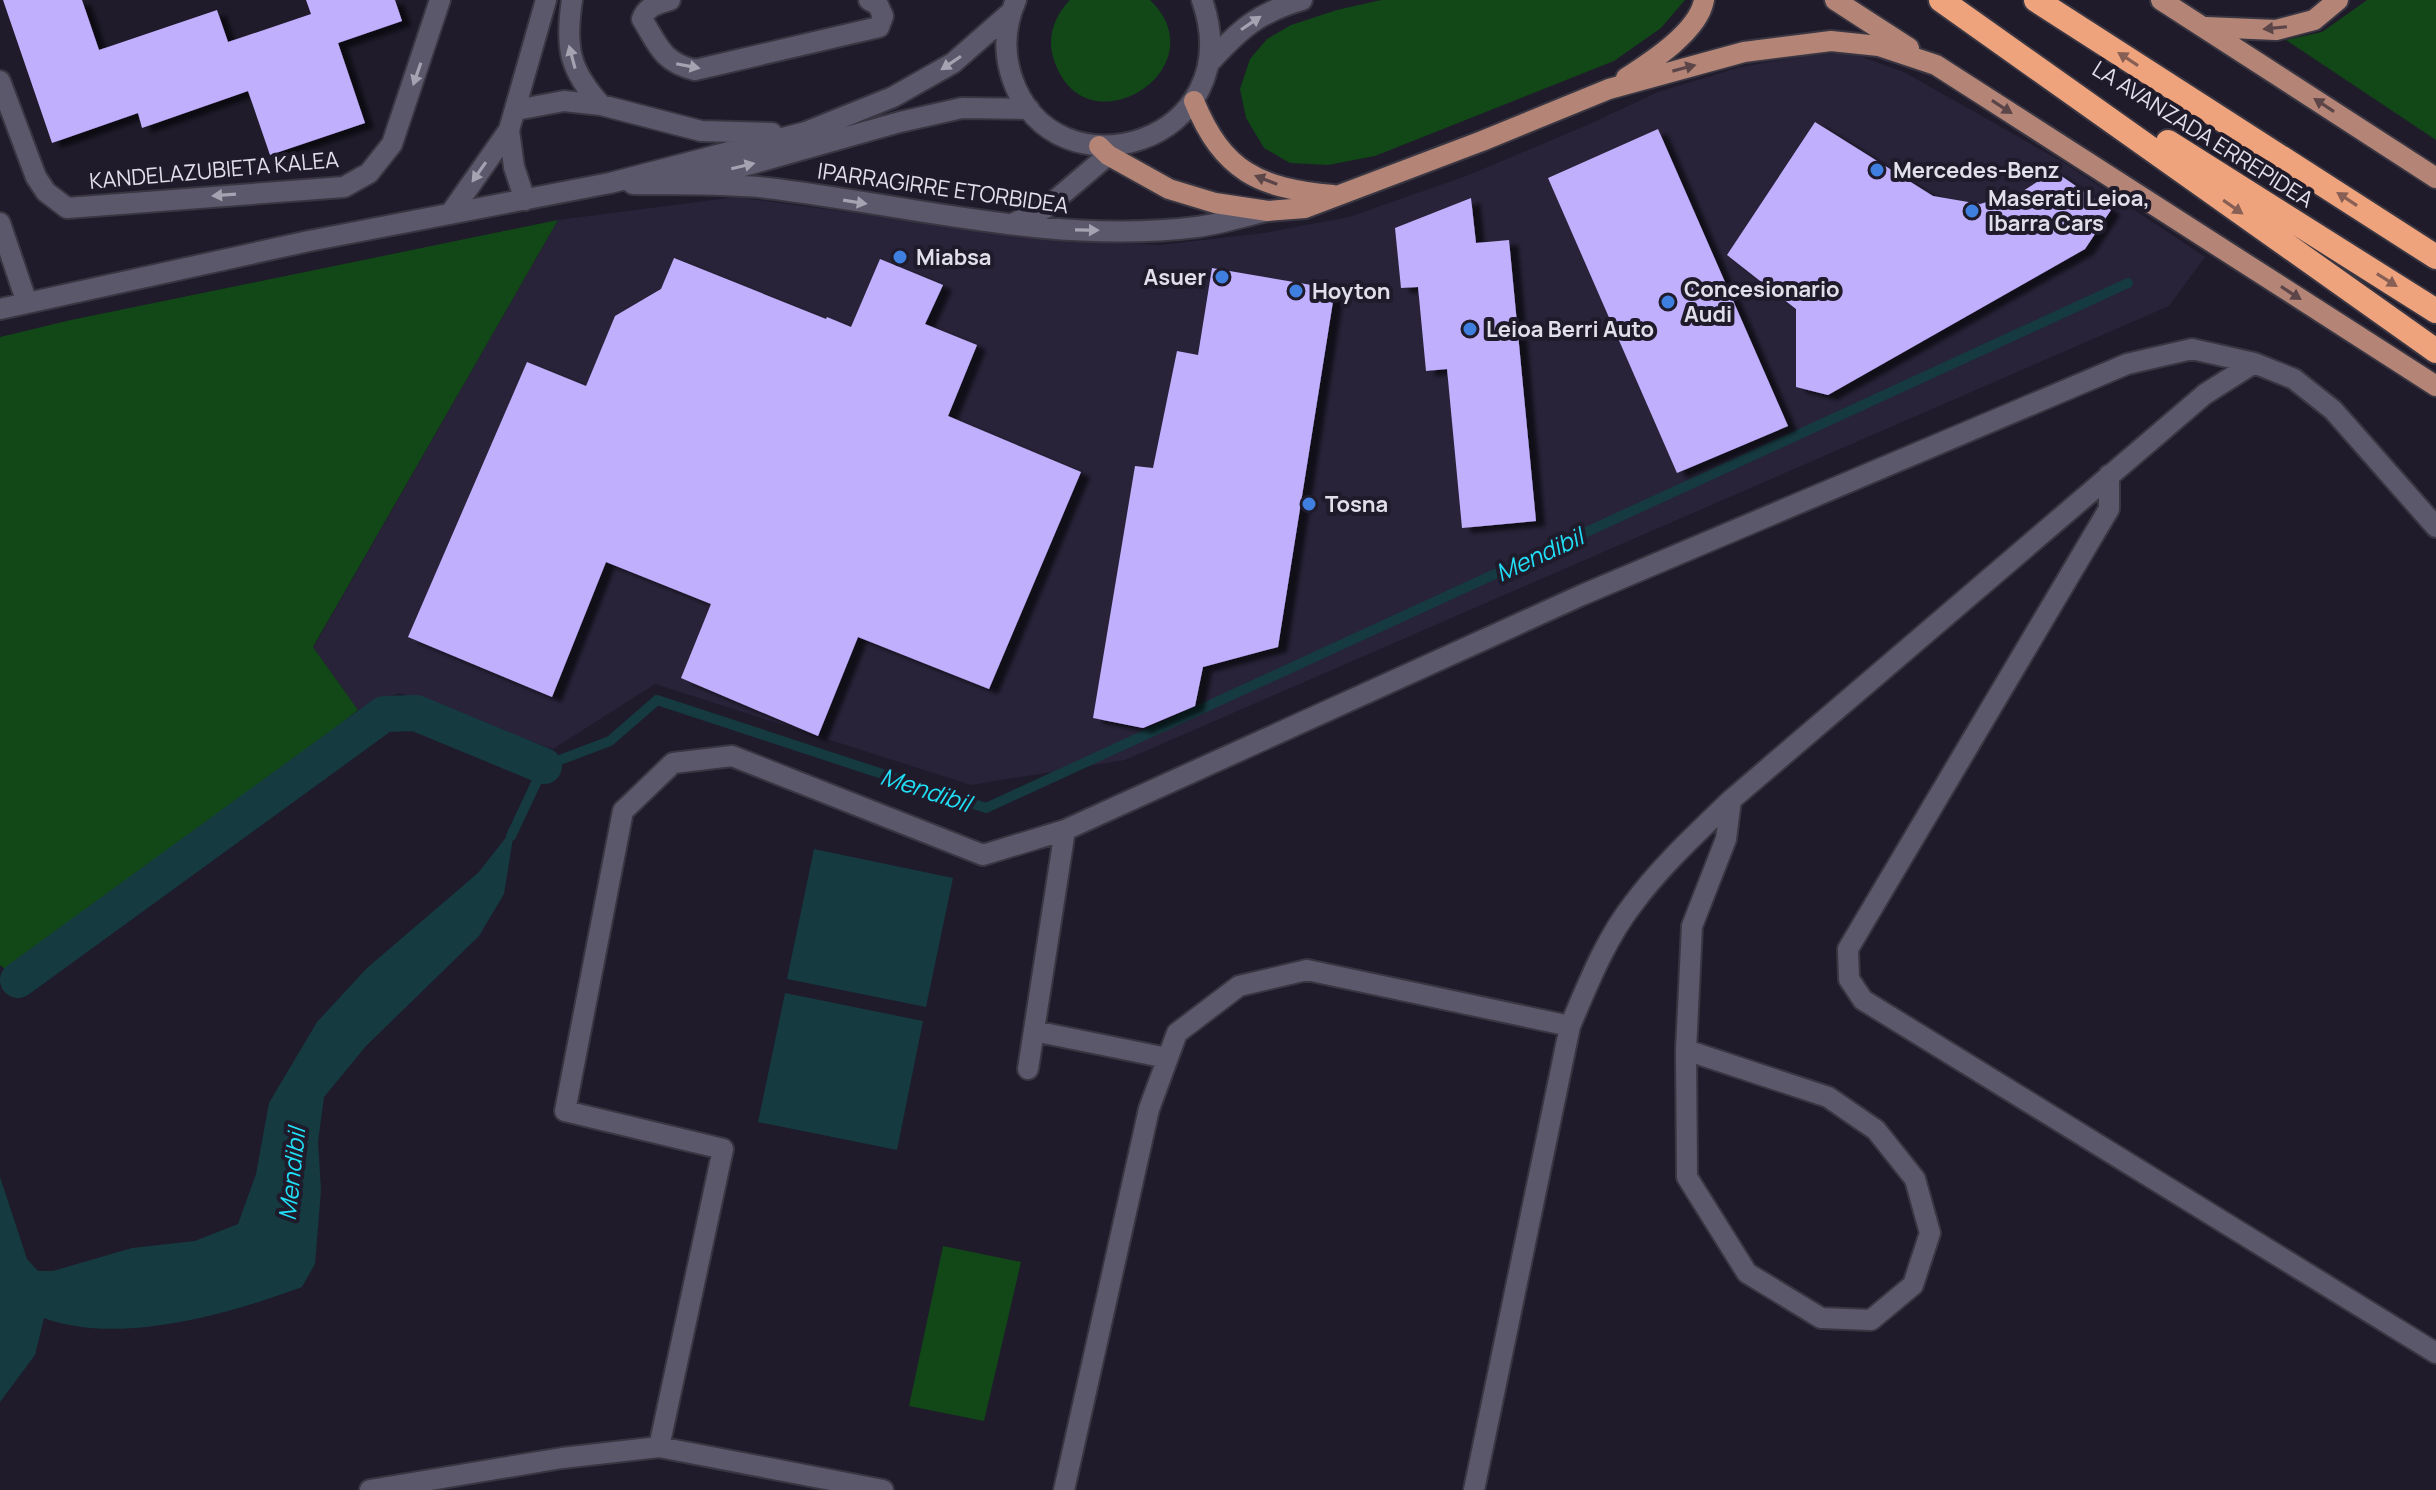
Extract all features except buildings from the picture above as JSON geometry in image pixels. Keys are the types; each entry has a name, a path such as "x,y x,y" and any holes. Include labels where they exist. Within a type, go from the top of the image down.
{"highway":[{"name":"LA AVANZADA ERREPIDEA","path":"1942,0 2436,311"},
{"path":"1942,0 2436,351"},
{"name":"LA AVANZADA ERREPIDEA","path":"2036,0 2436,257"}],"main road":[{"path":"1609,89 1649,63 1682,36 1703,7 1704,0"},
{"path":"1835,0 2436,386"},
{"path":"2161,0 2436,178"},
{"path":"2204,27 2276,30 2314,20 2338,0"},
{"path":"1109,149 1169,189 1215,203 1268,211 1305,208 1609,89 1744,52 1831,41 1879,46 1936,65"},
{"path":"1194,101 1215,144 1243,170 1301,192 1341,196"}],"street":[{"name":"KANDELAZUBIETA KALEA","path":"0,81 36,177 46,192 67,208 344,187 369,173 392,144 440,0"},
{"path":"450,214 509,130 546,0"},
{"path":"572,0 569,52 584,86 601,105"},
{"path":"670,0 653,5 642,19 666,58 695,70 879,27 883,16 878,5 869,0"},
{"path":"1009,225 1046,208 1109,149 1162,131 1194,101 1210,62 1212,41 1202,0"},
{"path":"1210,62 1250,21 1302,0"},
{"path":"1013,6 1006,38 1007,63 1015,88 1029,109 1060,134 1109,149"},
{"path":"0,309 309,241 610,183 806,132 893,97 953,63 1013,6"},
{"path":"516,110 564,101 601,105 701,131 752,134 806,132"},
{"path":"610,183 737,168 900,122 962,108 1029,109"},
{"path":"509,130 514,167 525,200"},
{"name":"IPARRAGIRRE ETORBIDEA","path":"610,183 765,188 1009,225 1083,231 1199,227 1268,211"},
{"path":"0,223 27,303"},
{"path":"659,1447 723,1149 565,1111 623,811 673,763 732,756 983,855 1065,830 1582,595 2127,364 2192,349 2254,363 2294,379 2333,410 2436,527"},
{"path":"1474,1490 1570,1026 1602,954 1632,905 1681,848 1731,800 2205,394 2254,363"},
{"path":"2109,475 2109,509 1848,949 1849,979 1863,1000 2436,1353"},
{"path":"1686,1050 1828,1097 1876,1130 1915,1179 1930,1233 1913,1285 1871,1320 1821,1318 1747,1273 1687,1177 1686,1050 1692,926 1726,839 1731,800"},
{"path":"1028,1069 1065,830"},
{"path":"1064,1490 1149,1109 1177,1033 1239,986 1307,970 1570,1026"},
{"path":"1034,1031 1167,1058"},
{"path":"370,1490 562,1458 659,1447 883,1490"}],"shaded area":[{"path":"1848,52 1904,72 2066,164 2205,257 2169,306 1125,760 971,785 655,684 553,749 399,693 358,710 313,648 558,220 736,197 1056,240 1160,245 1264,233 1349,217 1466,176 1658,92 1740,67"}],"green space":[{"path":"1070,0 1150,0 1168,26 1169,52 1159,74 1139,92 1115,101 1091,100 1068,86 1053,57 1051,41 1056,19"},
{"path":"1381,0 1685,0 1661,28 1614,61 1375,156 1328,165 1290,163 1264,148 1246,118 1240,89 1250,59 1267,39 1291,25"},
{"path":"2367,0 2436,0 2436,140 2286,40 2322,32"},
{"path":"558,220 313,647 358,710 18,980 0,965 0,337"},
{"path":"943,1246 1021,1262 984,1421 909,1406"}],"water":[{"path":"515,826 504,894 479,936 366,1046 324,1097 318,1142 321,1190 315,1264 302,1287 208,1316 139,1328 74,1326 44,1318 35,1355 0,1402 0,1177 27,1259 38,1271 53,1271 132,1248 195,1241 238,1224 256,1174 269,1103 317,1022 367,968 478,873"},
{"path":"814,849 953,878 926,1007 787,979"},
{"path":"785,993 923,1021 897,1150 758,1122"}],"waterway":[{"name":"Mendibil","path":"511,836 544,766 610,741 657,700 986,808 2128,283"},
{"path":"18,980 384,714 416,713 544,766"}],"place":[{"name":"Mercedes-Benz","path":"1877,170"},
{"name":"Maserati Leioa, Ibarra Cars","path":"1972,211"},
{"name":"Miabsa","path":"900,257"},
{"name":"Asuer","path":"1222,277"},
{"name":"Hoyton","path":"1296,291"},
{"name":"Concesionario Audi","path":"1668,302"},
{"name":"Leioa Berri Auto","path":"1470,329"},
{"name":"Tosna","path":"1309,504"}]}
